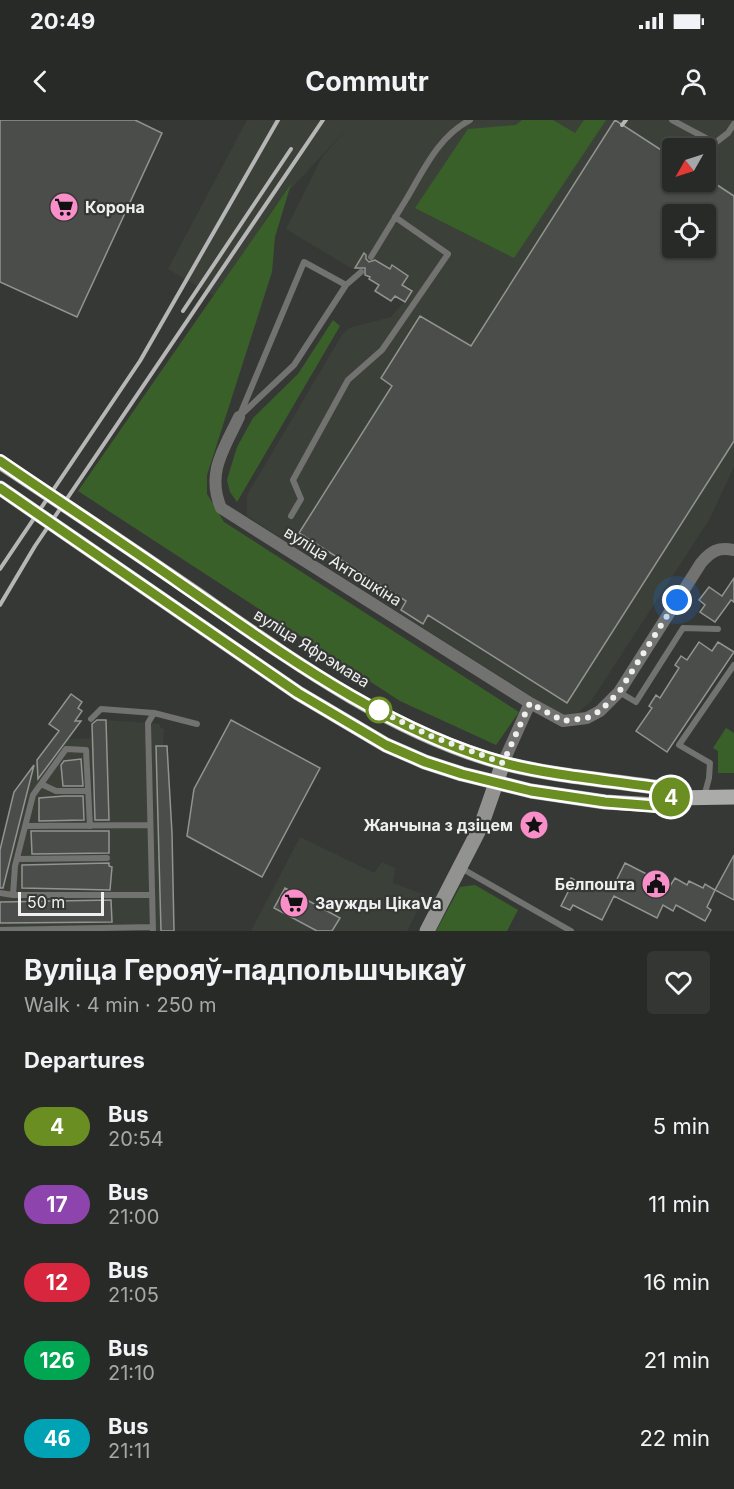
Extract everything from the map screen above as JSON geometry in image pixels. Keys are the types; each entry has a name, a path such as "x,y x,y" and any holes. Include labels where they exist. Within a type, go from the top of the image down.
{"main road":[{"name":"вуліца Яфрэмава","path":"0,462 334,686 431,736 503,763 660,788 672,798"},
{"name":"вуліца Яфрэмава","path":"0,488 252,662 356,729 425,762 462,774 531,791 605,802 656,806 672,798 734,797"}],"street":[{"name":"вуліца Антошкіна","path":"238,417 214,471 214,486 221,508 530,703 563,721 587,718 600,711 619,692 708,554 716,549 734,550"},
{"path":"427,931 481,826 503,763 530,703"}],"lane":[{"path":"371,257 432,155 444,139 463,122 470,120"},
{"path":"672,120 715,143 728,133 734,124"},
{"path":"291,516 301,499 293,480 348,380 382,350 448,254 395,217"},
{"path":"238,417 304,262 346,285"},
{"path":"238,417 294,364 346,285 361,272"},
{"path":"619,692 636,702 683,628 718,629"},
{"path":"704,798 710,763 680,745 734,665"},
{"path":"91,719 101,709 154,713 197,724"},
{"path":"0,930 153,929 148,723 154,713"},
{"path":"13,895 17,859 33,795 66,749 86,750 90,825"},
{"path":"41,784 56,791 88,791"},
{"path":"26,826 150,825"},
{"path":"17,859 107,858"},
{"path":"461,868 571,931"},
{"path":"0,893 13,895 152,895"}],"shaded area":[{"path":"247,120 734,120 734,467 709,520 591,701 579,712 561,715 247,516 247,495 342,335 349,328 391,317 404,302 395,296 391,301 375,291 379,285 369,279 370,277 286,229 322,157 351,124 273,208 216,297 168,269"},
{"path":"106,720 160,724 160,728 164,729 163,746 167,746 172,833 174,931 0,931 0,850 14,792 58,732 66,739 106,738"},
{"path":"300,837 374,873 382,862 395,868 393,883 425,895 407,931 251,931"}],"green space":[{"path":"522,120 553,120 575,133 584,120 606,120 514,258 415,208 468,129 516,125"},
{"path":"291,184 275,237 272,272 207,475 207,494 224,522 519,712 496,745 400,701 78,491"},
{"path":"333,320 340,326 237,502 230,492 227,480 237,447 253,418 298,374"},
{"path":"726,728 734,733 734,773 718,773 718,751 713,748"},
{"path":"475,885 518,910 507,931 436,931 460,887"}],"building":[{"name":"Корона","path":"0,120 135,120 162,133 77,317 0,282"},
{"path":"615,120 662,151 662,192 716,192 716,184 734,196 734,441 567,703 428,615 423,624 401,610 406,601 299,533 392,386 381,378 420,316 471,346"},
{"path":"364,253 369,262 375,260 390,269 392,265 408,276 402,285 412,291 405,302 395,296 391,301 375,291 379,285 365,275 365,268 355,268"},
{"path":"734,578 734,602 731,600 715,622 700,612 705,605 699,600 709,587 722,596"},
{"path":"699,642 712,651 718,642 734,652 667,752 636,731 652,708 649,706 656,695 660,698 679,668 675,665 681,656 687,660"},
{"path":"71,694 82,702 78,708 82,711 75,721 81,721 38,779 37,760 59,731 49,724"},
{"path":"97,720 106,720 109,820 95,820 92,724"},
{"path":"231,720 320,768 262,877 187,836 194,789"},
{"path":"156,746 167,746 174,931 161,931"},
{"path":"81,759 83,786 63,786 61,765 64,761"},
{"path":"34,765 3,888 0,888 0,850 14,792"},
{"path":"83,796 84,820 39,821 39,798"},
{"path":"31,831 109,831 109,853 32,854"},
{"path":"734,855 734,900 715,890"},
{"path":"109,863 112,867 110,890 22,888 22,865"},
{"path":"625,863 670,886 675,878 687,885 689,881 703,888 705,884 715,890 707,907 711,910 705,921 676,905 673,911 663,905 657,918 614,896 602,920 573,905 570,910 561,906 570,888 567,887 571,878 584,885 586,881 599,888 601,884 612,889"},
{"path":"285,888 340,918 332,931 317,931 274,908"},
{"path":"111,900 112,922 0,923 0,902"}],"railway":[{"path":"0,569 140,361 278,120"},
{"path":"0,605 35,546 323,120"},
{"path":"622,125 626,120"},
{"path":"183,311 291,149"}],"bus line":[{"name":"4","path":"0,461 334,686 405,724 470,752 503,763 660,788 672,798 656,806 605,802 531,791 462,774 425,762 386,745 298,693 0,488"}],"place":[{"name":"Корона","path":"64,207"},
{"name":"Жанчына з дзіцем","path":"534,825"},
{"name":"Белпошта","path":"656,884"},
{"name":"Заужды ЦікаVа","path":"294,903"}],"route":[{"path":"379,710 376,709 431,736 503,763 530,703 563,721 587,718 600,711 619,692 677,600"}]}
